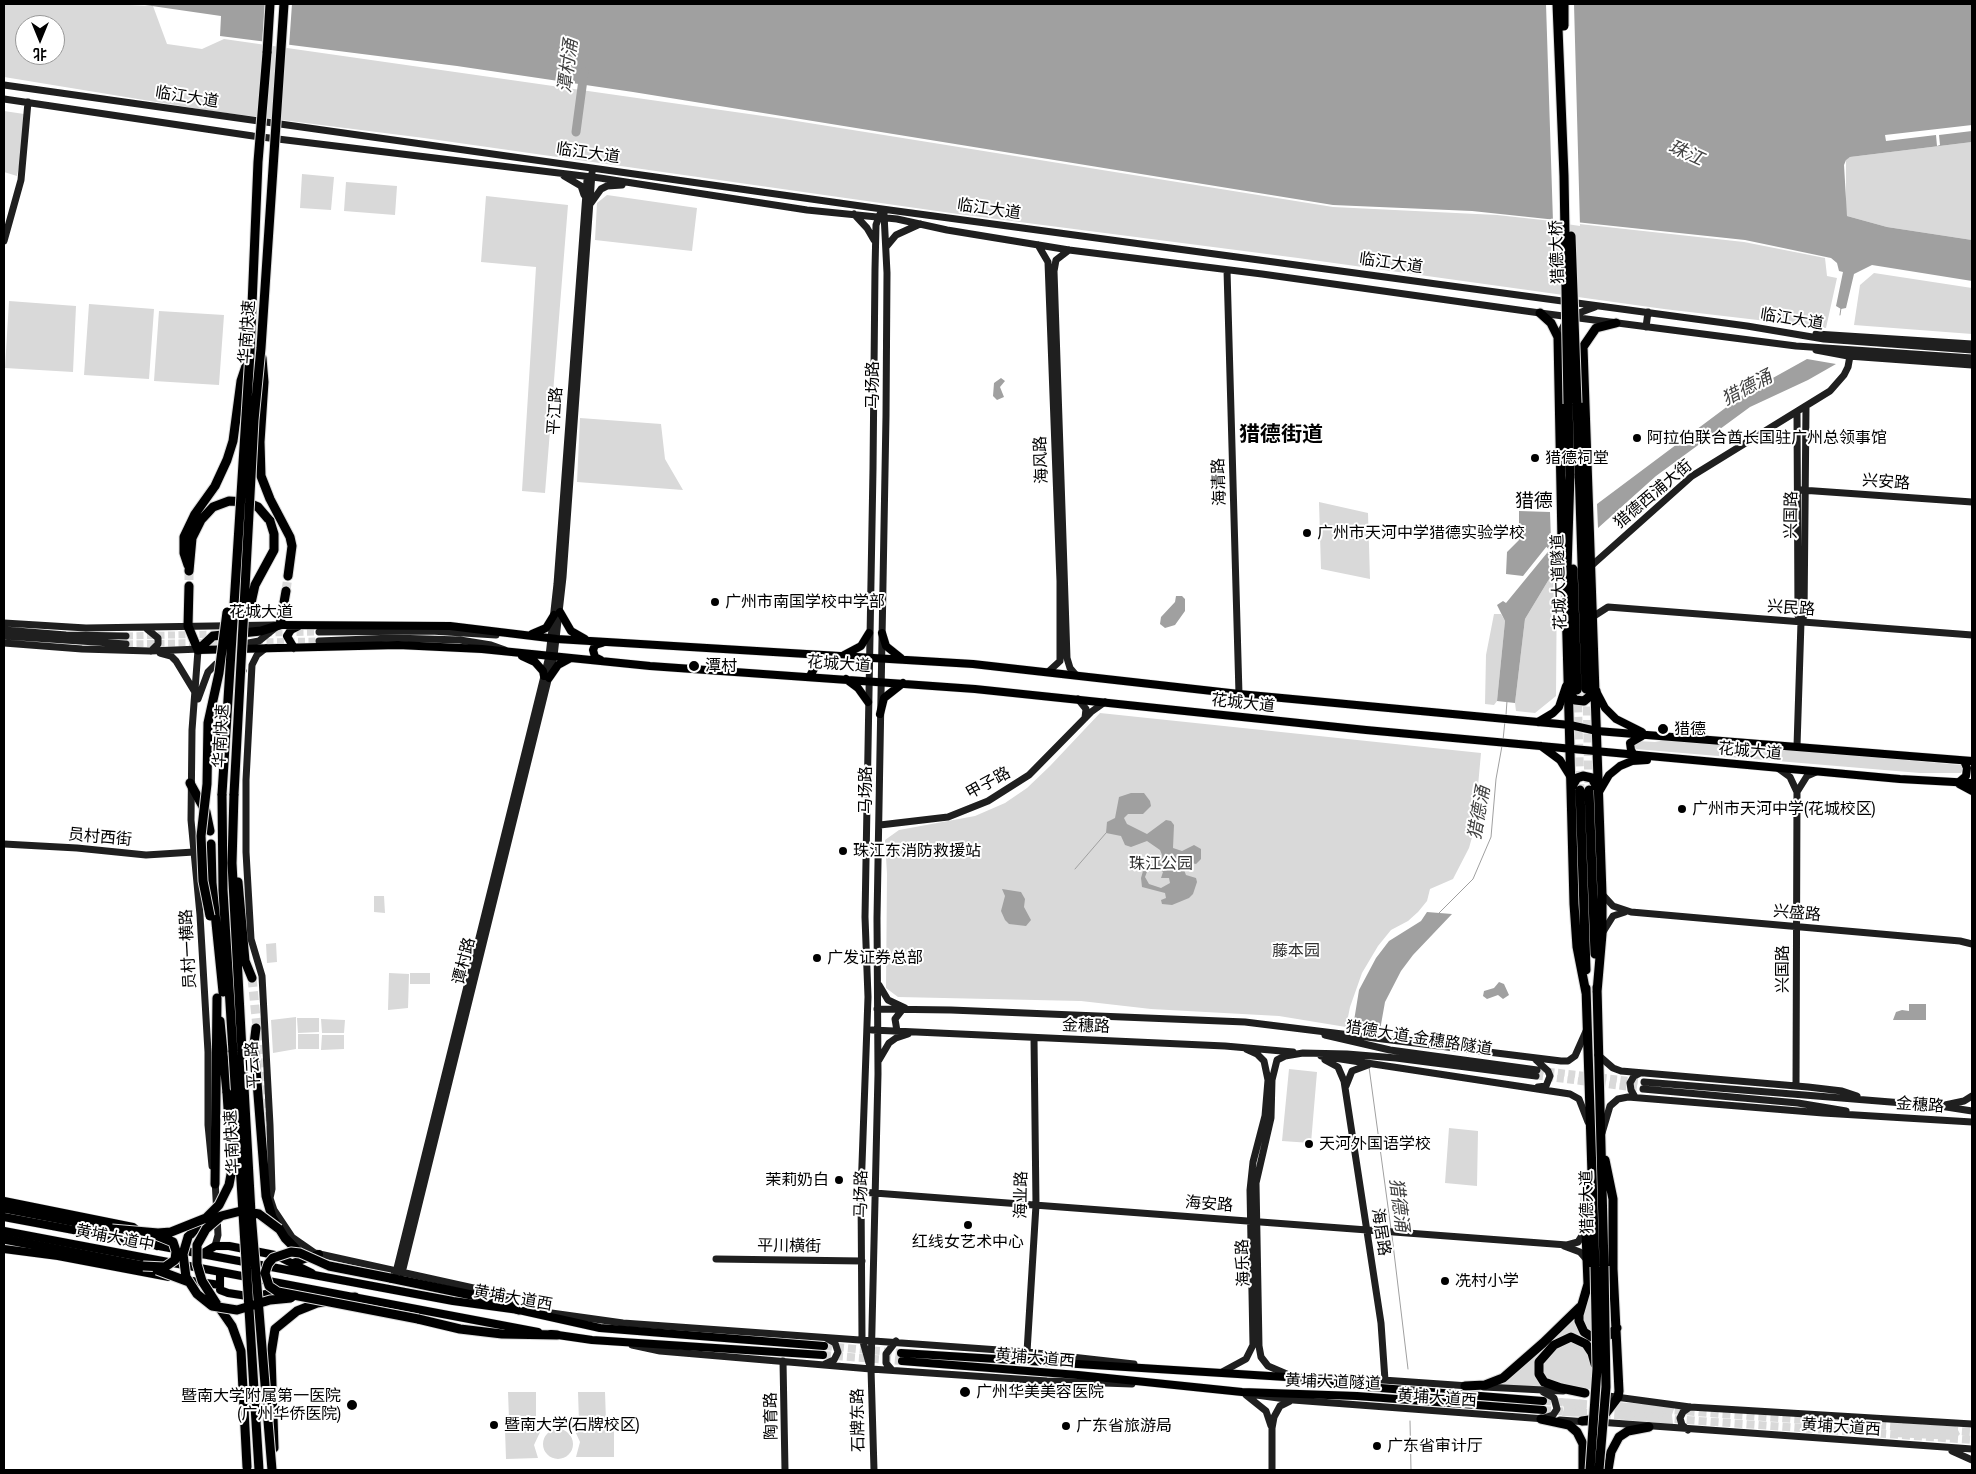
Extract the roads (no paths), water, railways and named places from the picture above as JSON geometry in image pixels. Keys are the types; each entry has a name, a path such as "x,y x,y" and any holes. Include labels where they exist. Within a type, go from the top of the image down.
{"highway":[{"name":"华南快速","path":"270,4 258,162 250,352 222,794 223,890 273,1470"},
{"name":"华南快速","path":"259,1470 238,1051 232,872 240,664 254,420 262,348 284,4"},
{"name":"猎德大桥","path":"1557,4 1573,403 1584,497"},
{"name":"猎德大桥","path":"1564,4 1573,403 1567,515"},
{"path":"1540,314 1551,322 1558,337 1567,515 1567,682 1582,690 1597,731 1602,894 1602,934 1597,992"},
{"path":"1583,347 1596,328 1616,323"},
{"path":"1558,337 1563,332 1577,334 1583,347 1584,523 1594,616 1582,690 1570,725 1570,776 1580,789"},
{"path":"262,348 264,382 260,442 261,476 270,499 290,537 292,546 288,576"},
{"path":"240,664 255,585 274,550 274,534 270,521 258,507 246,502 229,501 213,507 200,520 194,534 188,568 184,553 184,536 191,521 221,474 233,441 242,381 250,352"},
{"name":"花城大道隧道","path":"1582,690 1586,550 1584,497"},
{"name":"花城大道隧道","path":"1567,515 1568,570 1582,690"},
{"path":"236,555 219,673 208,723 208,784 201,847 203,881 210,916 227,1093 231,1174 222,1201 190,1235 183,1254 184,1269 188,1282 204,1300 216,1307 233,1310 277,1299 319,1301"},
{"path":"189,586 188,626 198,650 213,636 261,631 280,625 286,591"},
{"path":"1597,992 1580,789 1577,778 1588,776 1595,781 1599,792"},
{"path":"190,783 206,812 210,831"},
{"name":"猎德大道","path":"1580,789 1592,1164 1600,1267 1605,1411 1599,1470"},
{"path":"234,794 234,846 245,961 252,978"},
{"path":"211,844 212,882 225,1011 238,1051"},
{"name":"猎德大道","path":"1597,992 1601,1138 1597,1387"},
{"path":"215,1184 217,998"},
{"path":"256,1028 254,1044 265,1191 269,1210 279,1228 285,1238 300,1253"},
{"path":"1582,1421 1601,1417 1618,1397 1620,1370 1613,1270 1613,1199 1601,1138"},
{"path":"1592,1164 1586,1186 1587,1290 1581,1306 1579,1321 1582,1329 1588,1334 1604,1337 1617,1328"},
{"path":"4,1208 112,1229 156,1235 172,1242 176,1254 171,1264 162,1268 4,1239"},
{"path":"247,1467 240,1350 232,1326 202,1281 197,1264 198,1245 206,1229 221,1216 241,1211 259,1214 279,1228"},
{"path":"112,1229 167,1232 187,1227 206,1218"},
{"path":"519,1310 486,1298 396,1274 329,1266 300,1253 287,1252 273,1258 265,1270 267,1283 278,1292 460,1328 502,1334 557,1335"},
{"path":"143,1266 185,1279 216,1303"},
{"path":"273,1470 272,1342 275,1329 297,1311 317,1303 355,1297"},
{"path":"1465,1386 1485,1385 1503,1378 1581,1306"},
{"path":"1585,1393 1560,1388 1544,1382 1539,1374 1538,1366 1545,1354 1566,1338 1581,1340 1592,1353 1597,1387 1590,1470"},
{"path":"1542,1414 1573,1428 1580,1437 1584,1455 1583,1470"},
{"path":"1608,1470 1613,1446 1619,1437 1628,1431 1649,1427"},
{"path":"1584,1455 1590,1447 1598,1446 1607,1451 1610,1458"}],"main road":[{"name":"临江大道","path":"4,84 882,209 1648,312 1842,341 1972,350"},
{"path":"64,93 58,95 57,98 58,103 65,107"},
{"name":"临江大道","path":"4,98 253,136 560,173 806,210 854,214 1069,250 1540,314 1796,346 1972,358"},
{"path":"4,241 20,180 28,102"},
{"name":"平江路","path":"551,656 557,614 590,168"},
{"path":"560,173 581,186 587,206"},
{"path":"661,188 658,180 663,177"},
{"path":"587,206 597,193 607,186 636,184"},
{"path":"806,198 811,201 812,205 806,210"},
{"name":"马场路","path":"871,1368 873,1339 880,714 886,432 886,247 882,209"},
{"path":"854,214 871,234 875,245 881,242 886,247 896,235 922,224"},
{"name":"马场路","path":"871,1368 862,1338 861,1192 867,1029 865,917 875,245 882,218"},
{"path":"947,230 942,222 949,218"},
{"name":"海风路","path":"1038,245 1048,262 1060,581 1061,655 1058,665 1048,672"},
{"name":"海风路","path":"1069,250 1056,260 1054,271 1067,658 1070,668 1076,675"},
{"name":"海清路","path":"1227,270 1239,694"},
{"path":"1511,309 1522,304 1522,298 1519,295"},
{"path":"1558,337 1568,317 1580,311 1601,306"},
{"path":"1646,327 1648,312"},
{"path":"1798,334 1972,344"},
{"path":"1796,346 1850,356 1972,365"},
{"name":"猎德西浦大街","path":"1590,567 1692,476 1797,413 1839,383 1848,367 1850,356"},
{"name":"兴国路","path":"1801,490 1806,407"},
{"name":"兴国路","path":"1797,413 1804,616 1801,622 1797,746"},
{"name":"兴安路","path":"1801,490 1972,502"},
{"name":"兴民路","path":"1593,599 1608,608 1972,636"},
{"path":"1594,616 1608,608"},
{"path":"517,635 543,630 557,614 581,638 606,642"},
{"name":"花城大道","path":"4,623 77,628 280,625 450,626 483,628 517,635"},
{"path":"294,648 287,636 291,630 300,625"},
{"path":"145,628 154,632 158,638 158,644 150,651"},
{"path":"4,630 126,640 72,642 4,636"},
{"name":"花城大道","path":"319,632 431,632 517,635 838,657 973,664 1239,694 1570,725 1597,731 1972,761"},
{"path":"838,657 856,650 870,633"},
{"path":"882,633 891,652 907,661"},
{"name":"花城大道","path":"319,641 393,638 460,640 491,644 510,652"},
{"path":"604,661 595,657 593,650 595,645 606,642"},
{"name":"花城大道","path":"4,643 46,648 150,651 429,646 650,666 904,683 1634,755 1972,783"},
{"name":"平云路","path":"266,648 257,655 252,665 250,684 246,780 246,852 251,939 262,976 270,1125 272,1189 270,1198 283,1227 292,1238 319,1254 396,1274 498,1294 513,1302 519,1310"},
{"name":"员村一横路","path":"198,650 190,783 208,1052 209,1138 215,1184 218,1235 215,1246"},
{"path":"150,651 166,654 176,661 196,694"},
{"path":"510,652 535,662 547,677 561,662 574,658"},
{"path":"810,676 815,667 813,655"},
{"name":"谭村路","path":"396,1274 551,656"},
{"path":"194,712 208,672 216,664 236,666 245,674 250,684"},
{"path":"844,678 858,688 868,702"},
{"path":"1538,722 1559,707 1567,682"},
{"path":"880,714 884,698 888,693 904,683"},
{"path":"1582,690 1616,719 1649,734"},
{"path":"1078,699 1086,709 1085,719"},
{"name":"甲子路","path":"880,825 948,817 988,801 1029,775 1085,719 1105,702"},
{"path":"1634,755 1630,750 1630,743 1636,737 1649,734"},
{"path":"1537,744 1560,760 1570,776"},
{"path":"1955,782 1961,781 1966,776 1967,768 1964,761 1972,757"},
{"path":"1599,792 1614,770 1626,762 1684,759"},
{"path":"1777,768 1790,777 1797,792"},
{"path":"1797,792 1807,776 1817,771"},
{"path":"1955,782 1972,791"},
{"name":"兴国路","path":"1796,1086 1797,792"},
{"name":"员村西街","path":"4,844 77,848 146,855 194,852"},
{"path":"1602,894 1613,906 1630,912"},
{"path":"1602,934 1616,914 1630,912"},
{"name":"兴盛路","path":"1630,912 1960,941"},
{"path":"1960,941 1972,938"},
{"path":"1960,941 1972,944"},
{"path":"867,986 877,983 888,1000 912,1010"},
{"name":"金穗路","path":"877,1009 951,1010 1235,1022 1297,1029"},
{"path":"897,1031 895,1019 902,1010"},
{"name":"金穗路","path":"867,1029 1241,1047 1304,1053"},
{"name":"猎德大道-金穗路隧道","path":"1297,1029 1351,1038 1381,1048 1536,1073 1382,1056 1353,1058"},
{"path":"1351,1038 1380,1038 1561,1061 1572,1059 1577,1053 1587,1029"},
{"path":"877,1068 881,1055 889,1043 896,1038 914,1032"},
{"name":"海业路","path":"1027,1352 1036,1205 1034,1038"},
{"name":"海乐路","path":"1241,1047 1261,1057 1266,1066 1268,1080 1266,1116 1250,1180 1261,1357 1272,1370 1302,1378"},
{"path":"1304,1053 1353,1058 1372,1064 1533,1087 1574,1096 1582,1105 1591,1129"},
{"name":"海乐路","path":"1222,1372 1246,1359 1253,1345 1253,1222 1256,1183 1271,1118 1274,1065 1280,1058 1304,1053"},
{"name":"海居路","path":"1304,1053 1334,1064 1340,1070 1345,1089 1381,1323 1385,1380"},
{"path":"1598,1055 1616,1069 1641,1073 1842,1091 1866,1100"},
{"path":"865,1057 877,1057"},
{"path":"1533,1087 1546,1086 1550,1076 1548,1071 1535,1059"},
{"path":"1345,1089 1352,1071 1372,1064"},
{"path":"1635,1097 1630,1083 1634,1076 1641,1073"},
{"path":"1866,1100 1643,1085 1791,1102 1866,1114"},
{"path":"1940,1106 1964,1101 1972,1096"},
{"path":"1601,1138 1610,1106 1618,1099 1635,1097 1767,1109 1866,1114"},
{"name":"金穗路","path":"1866,1100 1940,1106 1972,1111"},
{"name":"金穗路","path":"1866,1114 1972,1122"},
{"path":"862,1173 875,1174"},
{"name":"海安路","path":"861,1192 1554,1244"},
{"path":"4,1201 133,1227 159,1247"},
{"name":"黄埔大道中","path":"4,1217 200,1256"},
{"path":"1554,1244 1567,1245 1578,1242 1586,1230"},
{"name":"黄埔大道中","path":"4,1231 220,1272"},
{"path":"1554,1244 1572,1249 1587,1260"},
{"path":"200,1256 215,1246 229,1246 262,1252 293,1263 318,1276"},
{"path":"4,1249 58,1256 220,1288 249,1297 261,1296 296,1286"},
{"path":"293,1263 319,1254"},
{"name":"黄埔大道西","path":"200,1256 453,1301 519,1310 608,1329 824,1346"},
{"name":"平川横街","path":"716,1259 862,1261"},
{"path":"220,1272 220,1288"},
{"name":"黄埔大道西","path":"220,1272 557,1335 612,1341 824,1355"},
{"path":"519,1310 541,1311 588,1319 631,1323 862,1338 1027,1352 1151,1367"},
{"path":"822,1336 835,1343 838,1352 834,1360 822,1365"},
{"path":"612,1341 660,1351 822,1365 1053,1381 1149,1384"},
{"path":"892,1370 886,1363 886,1354 896,1341"},
{"name":"黄埔大道西","path":"1972,1424 1690,1407 1585,1393 1385,1380 1302,1378 1151,1367 902,1357 1149,1384 1242,1392 1293,1400 1542,1414 1582,1421 1649,1427 1972,1449"},
{"name":"陶育路","path":"783,1361 785,1470"},
{"name":"石牌东路","path":"871,1368 874,1470"},
{"name":"黄埔大道隧道","path":"1302,1378 1375,1388 1543,1401"},
{"path":"1536,1390 1553,1396 1556,1401 1555,1413 1542,1414"},
{"path":"1242,1392 1266,1411 1272,1428"},
{"name":"黄埔大道隧道","path":"1242,1392 1357,1396 1542,1414"},
{"path":"1272,1470 1272,1428 1277,1410 1293,1400"},
{"path":"1688,1430 1682,1425 1680,1418 1683,1412 1690,1407"},
{"path":"1940,1447 1959,1452 1972,1460"}],"water":[{"name":"珠江","path":"138,4 1972,4 1972,142 1850,157 1844,165 1847,216 1887,227 1972,240 1972,281 1872,265 1854,274 1846,308 1841,309 1836,306 1843,272 1839,271 1837,263 1831,258 1745,240 1472,211 1333,205 633,92 457,66 220,36 221,16"},
{"path":"1807,359 1836,364 1808,380 1750,407 1656,476 1598,528 1597,504 1744,394"},
{"path":"1001,378 1005,381 1000,387 1004,397 997,400 993,396 994,383"},
{"path":"1519,511 1550,512 1551,541 1523,576 1506,574 1507,552 1519,540"},
{"path":"1556,542 1557,566 1525,619 1515,703 1497,701 1505,621 1497,605 1503,601 1506,603"},
{"path":"1176,596 1182,596 1185,599 1185,611 1175,625 1165,628 1160,624 1161,617 1175,602"},
{"path":"1131,793 1144,793 1150,801 1151,806 1143,814 1128,814 1124,818 1127,824 1147,834 1166,820 1171,821 1174,825 1173,848 1182,851 1194,845 1201,849 1201,859 1196,864 1187,862 1184,870 1186,875 1196,878 1197,882 1193,894 1189,898 1172,905 1162,904 1161,900 1166,898 1165,893 1142,887 1141,878 1143,871 1148,866 1158,862 1162,855 1160,850 1147,841 1131,847 1125,845 1121,836 1106,833 1107,822 1115,818 1119,797","holes":["1148,869 1152,871 1160,869 1163,872 1161,878 1169,878 1170,883 1161,888 1149,884 1145,877"]},
{"path":"1002,889 1021,892 1025,899 1024,907 1031,920 1026,926 1009,924 1005,920 1001,911 1005,896"},
{"path":"1427,912 1452,914 1413,955 1401,971 1385,1002 1380,1030 1353,1027 1359,990 1376,958 1389,941 1421,921"},
{"path":"1499,982 1504,984 1509,995 1503,999 1498,995 1487,999 1483,996 1484,991 1494,988"},
{"path":"1909,1004 1926,1004 1926,1020 1893,1020 1896,1012 1902,1010 1909,1011"}],"waterway":[{"name":"潭村涌","path":"576,132 584,72"},
{"path":"1840,315 1841,308"},
{"name":"猎德涌","path":"1556,560 1564,553"},
{"name":"猎德涌","path":"1506,715 1507,701"},
{"name":"猎德涌","path":"1503,740 1505,721"},
{"name":"猎德涌","path":"1439,913 1473,879 1491,837 1496,779 1502,746"},
{"path":"1075,869 1106,833"},
{"name":"猎德涌","path":"1369,1067 1391,1229"},
{"name":"猎德涌","path":"1392,1236 1408,1369"},
{"path":"1410,1421 1411,1470"}],"tunnel":[{"path":"189,571 189,586"},
{"path":"286,591 288,576"},
{"path":"265,633 319,632"},
{"path":"126,636 217,634"},
{"path":"256,642 319,641"},
{"path":"126,644 228,642"},
{"path":"1577,690 1580,790"},
{"path":"1587,693 1589,790"},
{"path":"252,978 268,1136"},
{"path":"1537,1070 1644,1082"},
{"path":"1536,1076 1643,1089"},
{"path":"824,1346 901,1353"},
{"path":"823,1355 902,1361"},
{"path":"1543,1401 1972,1432"},
{"path":"1543,1410 1972,1440"}],"place":[{"name":"阿拉伯联合酋长国驻广州总领事馆","path":"1637,438"},
{"name":"猎德祠堂","path":"1535,458"},
{"name":"广州市天河中学猎德实验学校","path":"1307,533"},
{"name":"广州市南国学校中学部","path":"715,602"},
{"name":"潭村","path":"694,666"},
{"name":"猎德","path":"1663,729"},
{"name":"广州市天河中学(花城校区)","path":"1682,809"},
{"name":"珠江东消防救援站","path":"843,851"},
{"name":"广发证券总部","path":"817,958"},
{"name":"天河外国语学校","path":"1309,1144"},
{"name":"茉莉奶白","path":"839,1180"},
{"name":"红线女艺术中心","path":"968,1225"},
{"name":"冼村小学","path":"1445,1281"},
{"name":"广州华美美容医院","path":"965,1392"},
{"name":"暨南大学附属第一医院 (广州华侨医院)","path":"352,1405"},
{"name":"暨南大学(石牌校区)","path":"494,1425"},
{"name":"广东省旅游局","path":"1066,1426"},
{"name":"广东省审计厅","path":"1377,1446"}],"district":[{"name":"猎德街道","path":"1281,434"},
{"name":"猎德","path":"1534,501"}],"park label":[{"name":"珠江公园","path":"1161,864"},
{"name":"藤本园","path":"1296,951"}]}
